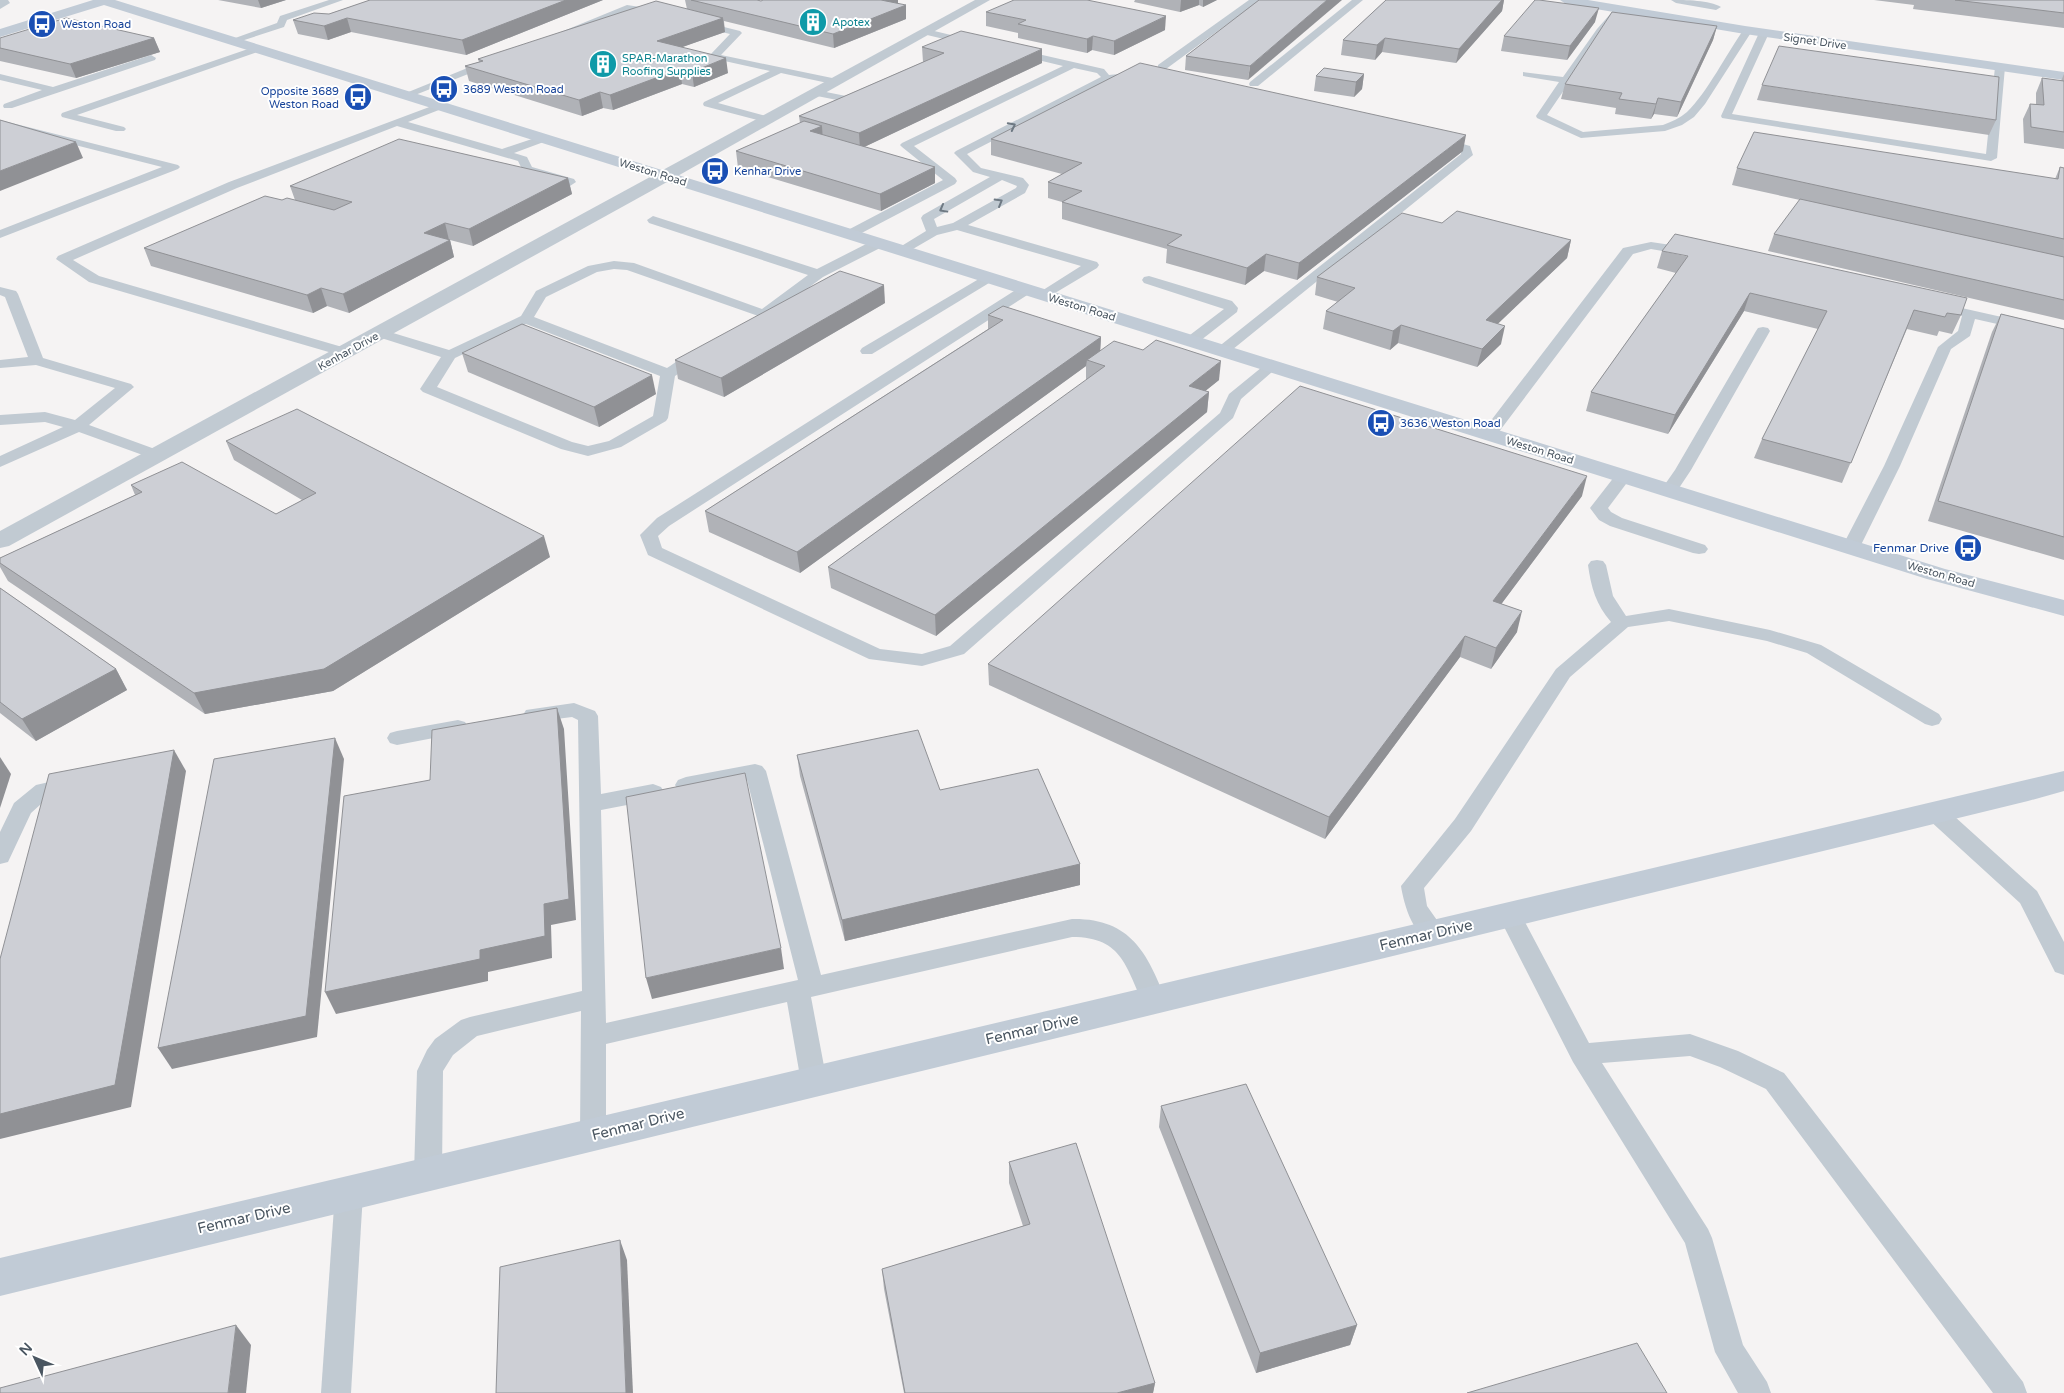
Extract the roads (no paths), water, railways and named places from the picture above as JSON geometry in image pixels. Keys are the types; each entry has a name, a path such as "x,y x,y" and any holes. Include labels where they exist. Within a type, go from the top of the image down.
{"main road":[{"path":"0,33 104,0"},
{"name":"Weston Road","path":"104,0 212,35 231,35 257,49 1936,574 2064,608"},
{"name":"Signet Drive","path":"1566,0 1747,31 2064,76"},
{"path":"1936,574 2064,628"},
{"name":"Fenmar Drive","path":"0,1277 2064,781"}],"street":[{"name":"Kenhar Drive","path":"0,541 769,120 984,0"}],"lane":[{"path":"0,6 5,3 3,0"},
{"path":"260,21 283,18 338,0"},
{"path":"1162,67 1255,0"},
{"path":"1254,84 1358,0"},
{"path":"1676,0 1716,6"},
{"path":"1697,22 1724,0"},
{"path":"555,36 627,8 666,15"},
{"path":"1620,9 1600,31 1541,116 1580,135 1665,128 1678,123 1690,115 1701,102 1747,31"},
{"path":"231,35 282,25 283,18"},
{"path":"693,22 737,33 714,56 837,82"},
{"path":"926,32 985,45"},
{"path":"1764,33 1760,55 1726,116 1991,158 1994,86 2000,67"},
{"path":"120,129 66,115 257,49"},
{"path":"1004,50 1100,71 1107,78"},
{"path":"8,106 151,58"},
{"path":"406,95 501,58"},
{"path":"850,234 951,181 906,145 1072,65"},
{"path":"769,120 708,104 780,70"},
{"path":"1527,74 1566,80"},
{"path":"901,250 933,232 957,226 1021,190 1023,185 1019,181 977,170 960,153 1107,78 1139,75 1148,77"},
{"path":"0,77 53,90"},
{"path":"158,83 183,88"},
{"path":"816,93 847,99 874,88"},
{"path":"344,352 94,279 63,259 233,185 440,106"},
{"path":"395,122 523,159 527,168 570,182"},
{"path":"0,123 174,167 0,234"},
{"path":"1222,350 1467,155 1466,148 1454,143 1425,137"},
{"path":"502,153 545,138"},
{"path":"933,232 927,218 1001,176"},
{"path":"653,220 818,274"},
{"path":"957,226 1092,265 991,312 662,522 649,535 654,551 876,656 922,660 957,650 1227,415 1234,397 1272,366"},
{"path":"748,324 818,274 879,243"},
{"path":"1489,434 1628,250 1646,245 1700,254"},
{"path":"708,349 668,374 660,418 615,444 588,451 567,446 428,389 450,355 526,319 541,294 593,269 614,265 629,266 764,314"},
{"path":"867,351 989,278"},
{"path":"1149,280 1228,304 1231,308 1230,312 1191,341"},
{"path":"0,291 11,294 37,361"},
{"path":"1921,303 2064,335"},
{"path":"991,312 1008,318"},
{"path":"1851,547 1892,466 1945,347 1965,333 1969,314"},
{"path":"526,319 668,374"},
{"path":"1669,490 1683,470 1763,331"},
{"path":"380,333 450,355"},
{"path":"0,364 37,361 126,387 78,426 0,462"},
{"path":"0,420 45,417 78,426 157,455"},
{"path":"1624,476 1599,508 1605,516 1616,522 1699,548"},
{"path":"1597,565 1601,591 1608,608 1622,622"},
{"path":"1434,933 1416,908 1412,886 1463,825 1563,673 1622,622 1669,616 1770,636 1814,649 1932,719"},
{"path":"511,718 574,710 588,716 594,998 593,1135"},
{"path":"397,738 482,723"},
{"path":"590,804 755,771 805,988 814,1082"},
{"path":"0,856 22,808 44,790 89,781"},
{"path":"1936,813 2029,897 2055,929 2064,964"},
{"path":"1510,915 1582,1054 1698,1238 1730,1352 1756,1393"},
{"path":"593,1036 1072,928 1098,929 1123,943 1138,959 1154,1000"},
{"path":"428,1174 430,1071 444,1047 458,1035 481,1023 594,998"},
{"path":"1582,1054 1690,1046 1730,1059 1775,1081 2012,1393"},
{"path":"336,1393 349,1193"}],"place":[{"name":"Apotex","path":"813,22"},
{"name":"Weston Road","path":"42,24"},
{"name":"SPAR-Marathon Roofing Supplies","path":"603,64"},
{"name":"3689 Weston Road","path":"444,89"},
{"name":"Opposite 3689 Weston Road","path":"358,97"},
{"name":"Kenhar Drive","path":"715,171"},
{"name":"3636 Weston Road","path":"1381,423"},
{"name":"Fenmar Drive","path":"1968,548"}]}
